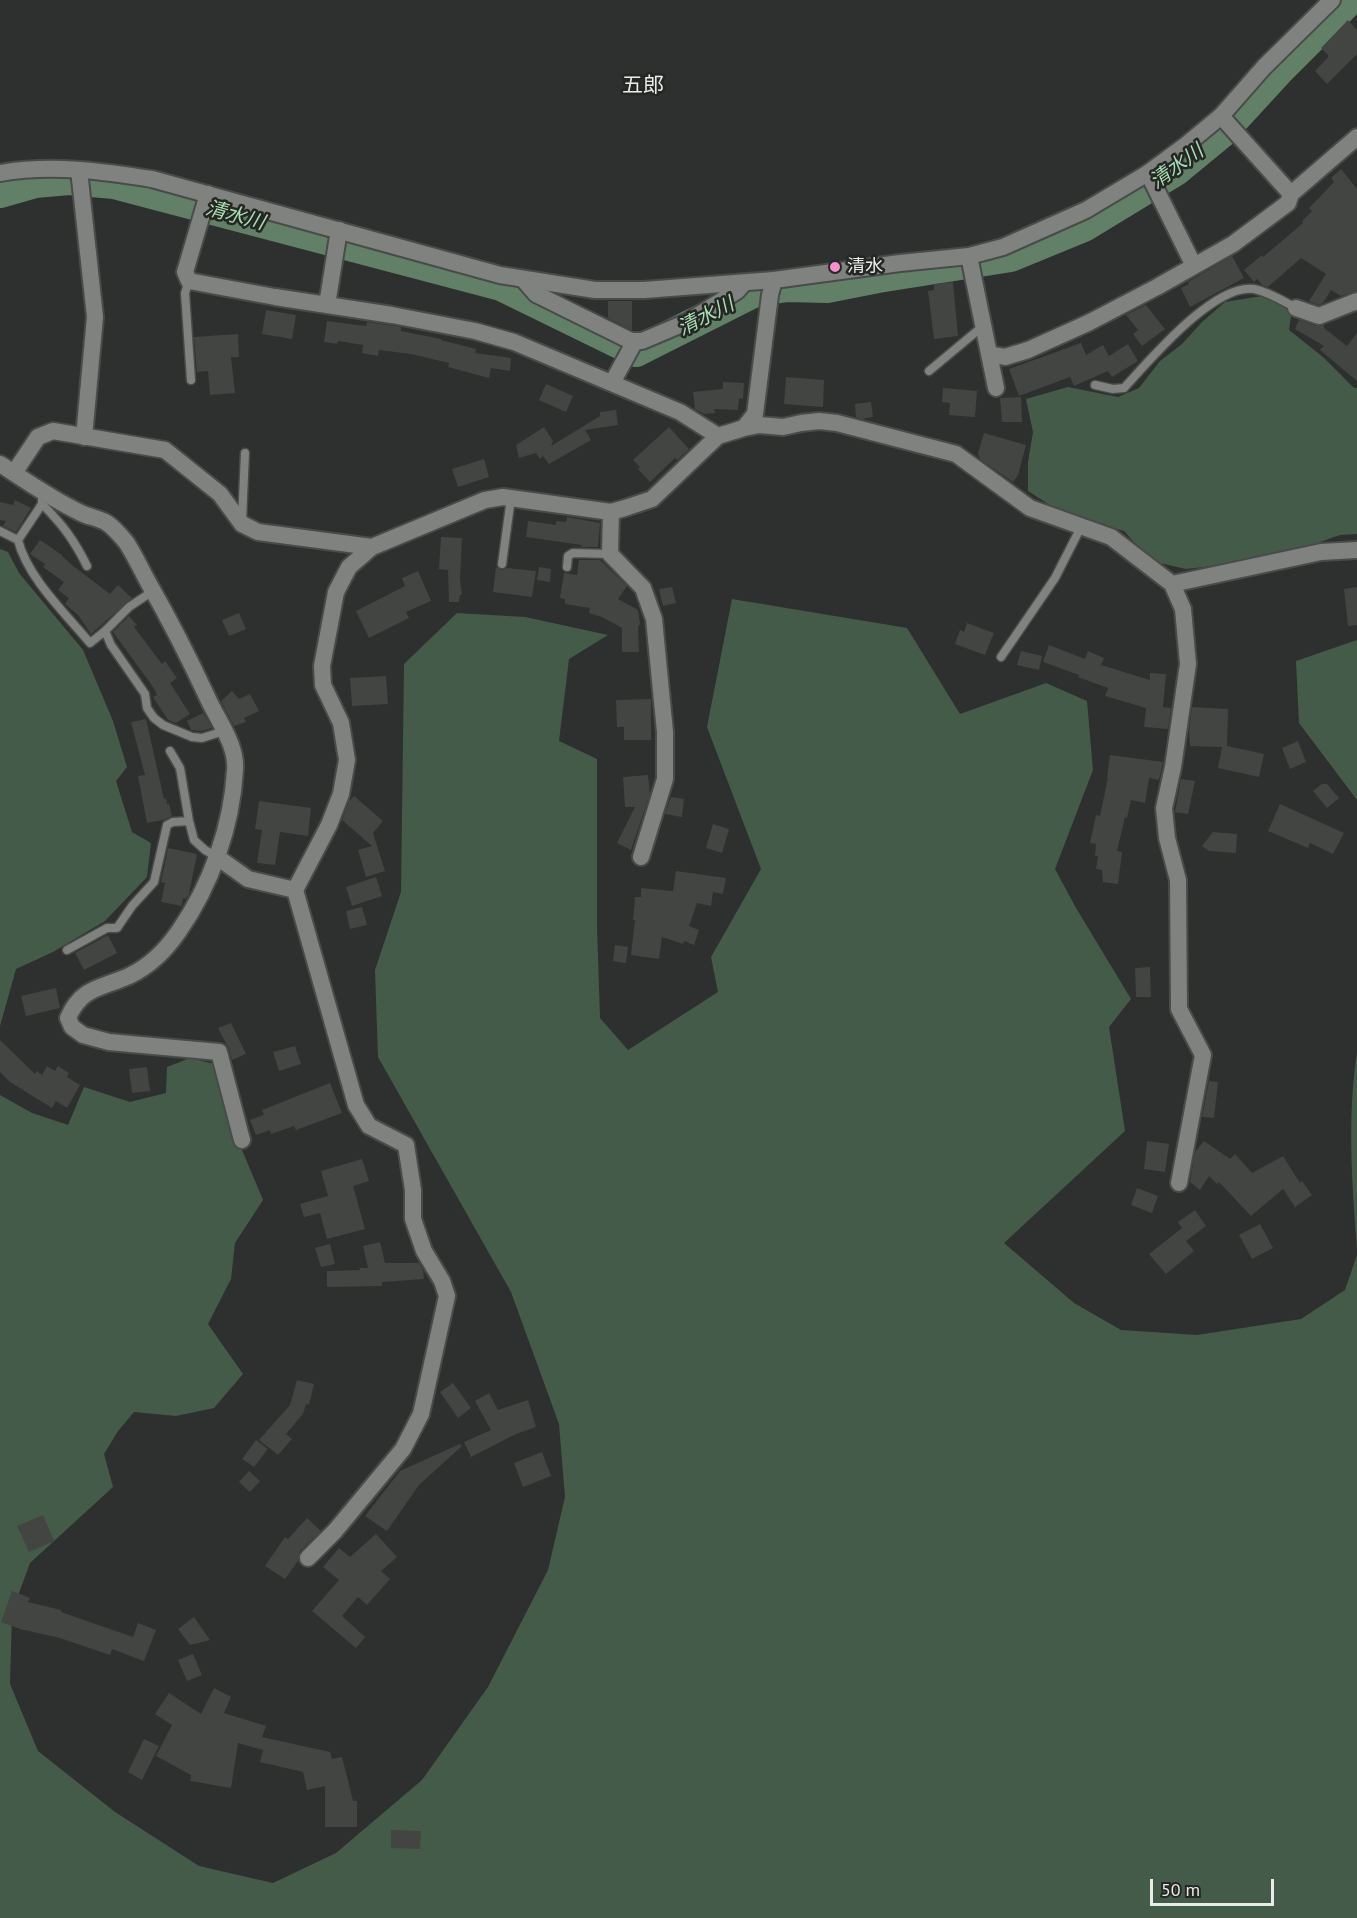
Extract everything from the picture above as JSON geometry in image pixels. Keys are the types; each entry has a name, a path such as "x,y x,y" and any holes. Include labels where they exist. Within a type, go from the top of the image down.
{"street":[{"path":"0,172 56,168 152,179 500,275 595,290 644,290 744,283 969,256 1003,247 1086,210 1148,174 1221,116 1264,67 1332,0"},
{"path":"1221,116 1291,194"},
{"path":"989,354 1005,357 1028,350 1088,323 1233,244 1288,203 1291,194 1357,137"},
{"path":"79,170 95,317 84,437"},
{"path":"1148,174 1194,266"},
{"path":"208,194 185,272 189,281 392,315 475,331 514,342 680,412 718,436"},
{"path":"327,305 339,230"},
{"path":"969,256 996,388"},
{"path":"523,279 536,294 631,341 642,341 687,322 737,291 744,283"},
{"path":"744,428 755,414 770,295 774,280"},
{"path":"1296,308 1319,315 1357,301"},
{"path":"612,382 635,341"},
{"path":"308,1558 335,1532 403,1449 421,1414 447,1296 442,1281 424,1251 413,1219 413,1190 406,1146 369,1126 356,1105 295,890 329,825 341,794 347,760 341,723 323,685 322,666 336,592 349,567 372,547 485,500 503,497 611,512 652,499 718,436 759,425 783,427 819,421 837,423 956,454 1030,508 1111,537 1172,584 1183,609 1188,664 1173,767 1164,808 1167,838 1178,880 1179,1008 1203,1055 1179,1183"},
{"path":"242,1140 219,1052 109,1042 83,1035 72,1028 68,1018 72,1008 81,997 96,987 130,976 164,952 203,890 217,857 229,812 236,768 230,741 177,631 125,542 107,523 42,497 7,468 38,437 53,431 165,450 220,494 242,524 258,532 372,547"},
{"path":"611,512 610,554 643,588 654,618 665,732 665,779 642,857"},
{"path":"1172,584 1321,552 1357,549"},
{"path":"217,857 248,879 295,890"}],"lane":[{"path":"189,281 184,293 191,380"},
{"path":"1095,384 1113,389 1124,388 1178,330 1208,306 1231,292 1252,289 1296,308"},
{"path":"930,372 983,326"},
{"path":"242,524 245,453"},
{"path":"87,566 66,528 42,497 18,540 22,555 48,593 90,643 129,607 153,591"},
{"path":"502,564 512,498"},
{"path":"1001,657 1055,578 1081,527"},
{"path":"0,531 18,540"},
{"path":"567,567 568,556 573,553 610,554"},
{"path":"105,631 111,645 145,694 147,708 154,718 163,725 192,737 202,738 224,731"},
{"path":"170,751 180,768 194,840 217,857"},
{"path":"67,950 106,928 117,928 132,906 154,882 168,825 173,822 189,821"}],"green space":[{"path":"1262,296 1292,309 1289,330 1323,357 1354,388 1357,388 1357,534 1340,535 1303,548 1240,563 1186,569 1151,561 1124,531 1053,507 1028,491 1028,462 1033,432 1026,399 1068,387 1118,397 1139,388 1160,361 1182,344 1225,302"},
{"path":"0,549 8,552 19,573 83,650 113,721 127,767 116,781 132,832 151,843 147,877 105,921 53,952 16,969 0,1026"},
{"path":"732,599 907,628 960,714 1046,683 1087,701 1093,770 1055,869 1131,999 1109,1027 1125,1131 1004,1243 1074,1303 1121,1330 1197,1335 1301,1319 1345,1290 1357,1255 1357,1918 0,1918 0,1095 32,1113 68,1125 84,1087 130,1102 166,1093 167,1067 190,1058 214,1064 234,1131 263,1200 235,1243 231,1279 208,1324 243,1374 214,1408 176,1416 134,1412 118,1431 104,1454 113,1487 30,1563 12,1612 10,1684 38,1751 115,1812 199,1866 273,1883 336,1853 422,1780 488,1687 548,1570 565,1497 559,1424 511,1292 378,1057 375,970 401,892 404,664 457,613 525,617 608,635 569,659 559,741 597,759 597,927 600,1018 628,1050 718,992 711,957 761,869 707,727"},
{"path":"1357,640 1357,800 1299,723 1296,661"},
{"path":"1357,1052 1357,1249 1351,1126"}],"building":[{"path":"1348,20 1357,30 1357,54 1327,84 1315,71 1329,56 1321,48"},
{"path":"1341,169 1357,189 1357,291 1341,296 1331,290 1323,303 1319,305 1309,301 1326,274 1301,258 1268,287 1262,285 1257,279 1254,282 1244,270 1303,223 1302,221 1312,211 1309,208 1334,182 1331,178"},
{"path":"1232,256 1244,278 1190,307 1181,288"},
{"path":"953,282 958,336 934,339 928,291 934,290 934,284"},
{"path":"608,301 632,301 632,330 608,318"},
{"path":"1146,305 1165,329 1142,346 1133,334 1138,330 1126,315"},
{"path":"266,310 296,315 292,339 262,334"},
{"path":"1299,320 1316,326 1324,325 1324,328 1347,346 1357,333 1357,381 1320,350 1324,346 1295,329"},
{"path":"327,321 366,326 367,322 401,327 401,331 476,349 475,353 511,358 510,371 491,368 489,378 448,367 449,363 411,354 379,350 378,356 362,353 363,345 338,341 337,344 324,342"},
{"path":"238,334 239,357 231,357 235,393 210,395 208,371 197,372 194,337"},
{"path":"1081,343 1086,355 1103,345 1109,356 1128,344 1138,361 1112,377 1108,371 1074,386 1070,377 1019,396 1009,369"},
{"path":"786,377 824,380 823,407 784,404"},
{"path":"723,382 744,383 743,399 739,398 738,410 714,409 715,413 704,414 695,409 693,392 723,389"},
{"path":"546,384 573,396 566,412 539,400"},
{"path":"943,388 977,391 975,417 949,415 950,403 942,402"},
{"path":"1021,397 1022,422 1002,422 1000,398"},
{"path":"871,402 873,417 862,419 856,417 855,404"},
{"path":"616,410 618,425 585,430 591,440 549,464 543,456 540,459 536,453 519,458 516,445 544,427 553,441 551,446 600,416 600,412"},
{"path":"669,427 689,449 677,460 675,458 650,482 633,460"},
{"path":"984,433 1026,445 1018,475 1013,482 980,459 978,453"},
{"path":"484,459 489,477 458,487 452,469"},
{"path":"15,500 31,508 16,532 3,526 6,521 0,520 0,502 13,505"},
{"path":"567,517 600,523 598,547 581,547 582,545 526,537 528,521 556,525 556,521 566,522"},
{"path":"441,537 462,538 460,579 462,595 460,595 459,602 449,602 448,570 439,569"},
{"path":"40,540 110,594 118,585 132,598 91,634 78,615 65,604 69,598 58,590 64,582 43,567 45,564 30,554"},
{"path":"579,560 600,560 627,586 618,599 638,610 639,652 622,652 622,628 589,613 590,608 565,604 565,599 560,598 564,573 577,575"},
{"path":"496,567 502,570 507,568 536,571 532,597 493,592"},
{"path":"539,567 551,569 550,582 537,580"},
{"path":"418,571 431,601 406,612 409,618 369,638 356,611 405,586 402,578"},
{"path":"672,587 676,603 663,606 659,589"},
{"path":"1357,587 1357,625 1348,626 1344,589"},
{"path":"239,613 246,629 229,636 222,620"},
{"path":"129,616 137,625 134,627 162,664 165,661 177,678 170,683 190,714 176,723 168,720 153,697 157,695 153,687 113,632"},
{"path":"967,623 994,633 985,655 955,644 960,630 964,632"},
{"path":"1049,645 1085,659 1088,651 1104,658 1101,665 1150,680 1150,673 1166,674 1163,707 1171,708 1168,729 1144,727 1146,708 1105,696 1108,688 1043,662"},
{"path":"1021,651 1042,656 1039,670 1017,665"},
{"path":"386,676 388,704 352,706 350,678"},
{"path":"232,691 239,699 250,694 259,711 244,718 246,722 234,726 221,701"},
{"path":"651,699 651,740 624,740 624,727 617,727 616,700"},
{"path":"1192,707 1228,709 1227,746 1264,754 1259,777 1218,768 1222,747 1190,746 1189,730"},
{"path":"203,713 212,728 201,731 191,730 187,721"},
{"path":"146,719 164,799 166,798 169,804 172,816 147,823 138,776 145,775 131,722"},
{"path":"1298,741 1306,762 1290,769 1282,748"},
{"path":"1110,755 1163,762 1159,780 1149,778 1145,803 1131,800 1117,851 1122,852 1118,884 1103,882 1102,870 1096,869 1098,856 1095,856 1096,844 1090,843 1096,815 1100,816"},
{"path":"648,775 650,794 631,850 617,843 635,807 625,807 623,777"},
{"path":"1181,779 1195,781 1188,814 1175,812"},
{"path":"1322,784 1327,784 1339,798 1327,808 1313,791"},
{"path":"354,796 383,821 373,833 385,871 366,877 358,850 372,846 342,820 349,801"},
{"path":"671,797 684,799 682,817 665,814"},
{"path":"259,801 311,808 308,836 280,832 275,865 257,863 262,830 255,829"},
{"path":"1280,804 1344,833 1333,854 1310,843 1308,848 1268,831"},
{"path":"713,824 729,829 722,853 706,848"},
{"path":"1213,832 1237,834 1236,853 1209,851 1202,846"},
{"path":"168,848 197,854 189,894 186,899 183,898 182,906 161,902 165,883 161,882"},
{"path":"676,871 726,878 723,894 713,892 711,906 697,903 689,926 699,930 694,945 662,937 659,959 631,955 635,897 641,897 641,888 673,891"},
{"path":"376,877 382,896 352,906 346,887"},
{"path":"362,907 367,925 350,929 346,911"},
{"path":"108,935 117,953 84,970 75,953"},
{"path":"615,945 628,947 626,963 613,961"},
{"path":"1150,967 1151,997 1136,997 1135,968"},
{"path":"56,988 60,1008 26,1016 21,996"},
{"path":"231,1023 246,1054 232,1060 218,1028"},
{"path":"0,1040 35,1074 37,1071 42,1075 47,1066 55,1071 58,1066 69,1073 67,1077 80,1085 67,1108 56,1101 52,1108 10,1082 0,1072"},
{"path":"295,1046 301,1064 279,1071 273,1052"},
{"path":"147,1067 150,1091 132,1093 129,1069"},
{"path":"1209,1081 1218,1082 1214,1118 1202,1117"},
{"path":"330,1083 342,1113 296,1130 294,1126 271,1134 270,1130 256,1135 250,1120 264,1115 262,1110"},
{"path":"1147,1141 1169,1144 1165,1172 1144,1169"},
{"path":"1204,1141 1230,1159 1235,1154 1252,1173 1283,1156 1300,1183 1302,1181 1312,1195 1295,1207 1283,1189 1251,1216 1219,1182 1217,1184 1209,1176 1200,1190 1190,1182 1195,1152"},
{"path":"362,1159 369,1181 353,1186 365,1229 327,1239 320,1213 304,1217 300,1204 328,1196 321,1171"},
{"path":"1137,1188 1158,1196 1152,1213 1131,1205"},
{"path":"1195,1210 1206,1226 1186,1241 1194,1251 1166,1274 1149,1254 1182,1228 1178,1222"},
{"path":"1260,1224 1273,1248 1252,1259 1239,1235"},
{"path":"380,1242 385,1263 419,1263 424,1279 382,1282 382,1286 327,1287 327,1271 368,1268 363,1246"},
{"path":"330,1244 335,1264 321,1267 315,1248"},
{"path":"297,1380 314,1384 309,1405 306,1404 303,1414 286,1434 292,1439 278,1455 259,1440 290,1405"},
{"path":"453,1383 471,1408 458,1418 440,1392"},
{"path":"489,1393 498,1410 528,1400 536,1427 516,1434 471,1457 464,1442 491,1430 475,1401"},
{"path":"256,1440 268,1449 254,1467 242,1459"},
{"path":"460,1444 462,1446 419,1485 387,1531 365,1516 400,1471"},
{"path":"542,1452 551,1476 523,1487 514,1463"},
{"path":"249,1471 260,1481 250,1492 239,1482"},
{"path":"43,1515 54,1541 29,1552 17,1526"},
{"path":"307,1518 321,1531 300,1551 298,1561 285,1579 265,1566 285,1537 288,1539"},
{"path":"376,1534 397,1557 381,1571 390,1579 367,1605 358,1597 342,1616 365,1637 356,1648 312,1611 339,1580 323,1567 339,1548 350,1557"},
{"path":"12,1591 30,1598 28,1602 61,1610 61,1612 133,1637 138,1623 156,1630 144,1661 112,1649 110,1655 1,1622"},
{"path":"194,1617 210,1640 190,1645 178,1629"},
{"path":"193,1654 202,1675 187,1681 178,1660"},
{"path":"214,1688 231,1697 224,1713 266,1726 262,1737 330,1752 332,1759 342,1757 353,1801 357,1801 357,1827 325,1827 325,1786 307,1790 303,1772 260,1762 263,1750 238,1743 231,1788 190,1781 191,1775 156,1756 172,1725 155,1714 169,1693 201,1714"},
{"path":"144,1739 159,1746 142,1780 128,1772"},
{"path":"391,1830 421,1831 420,1849 391,1848"}],"waterway":[{"name":"清水川","path":"0,193 35,183 69,180 114,184 501,286 636,352 755,292 787,287 827,288 1011,257 1084,227 1176,171 1221,134 1278,72 1350,0"}],"place":[{"name":"清水","path":"835,267"}],"district":[{"name":"五郎","path":"643,86"}]}
